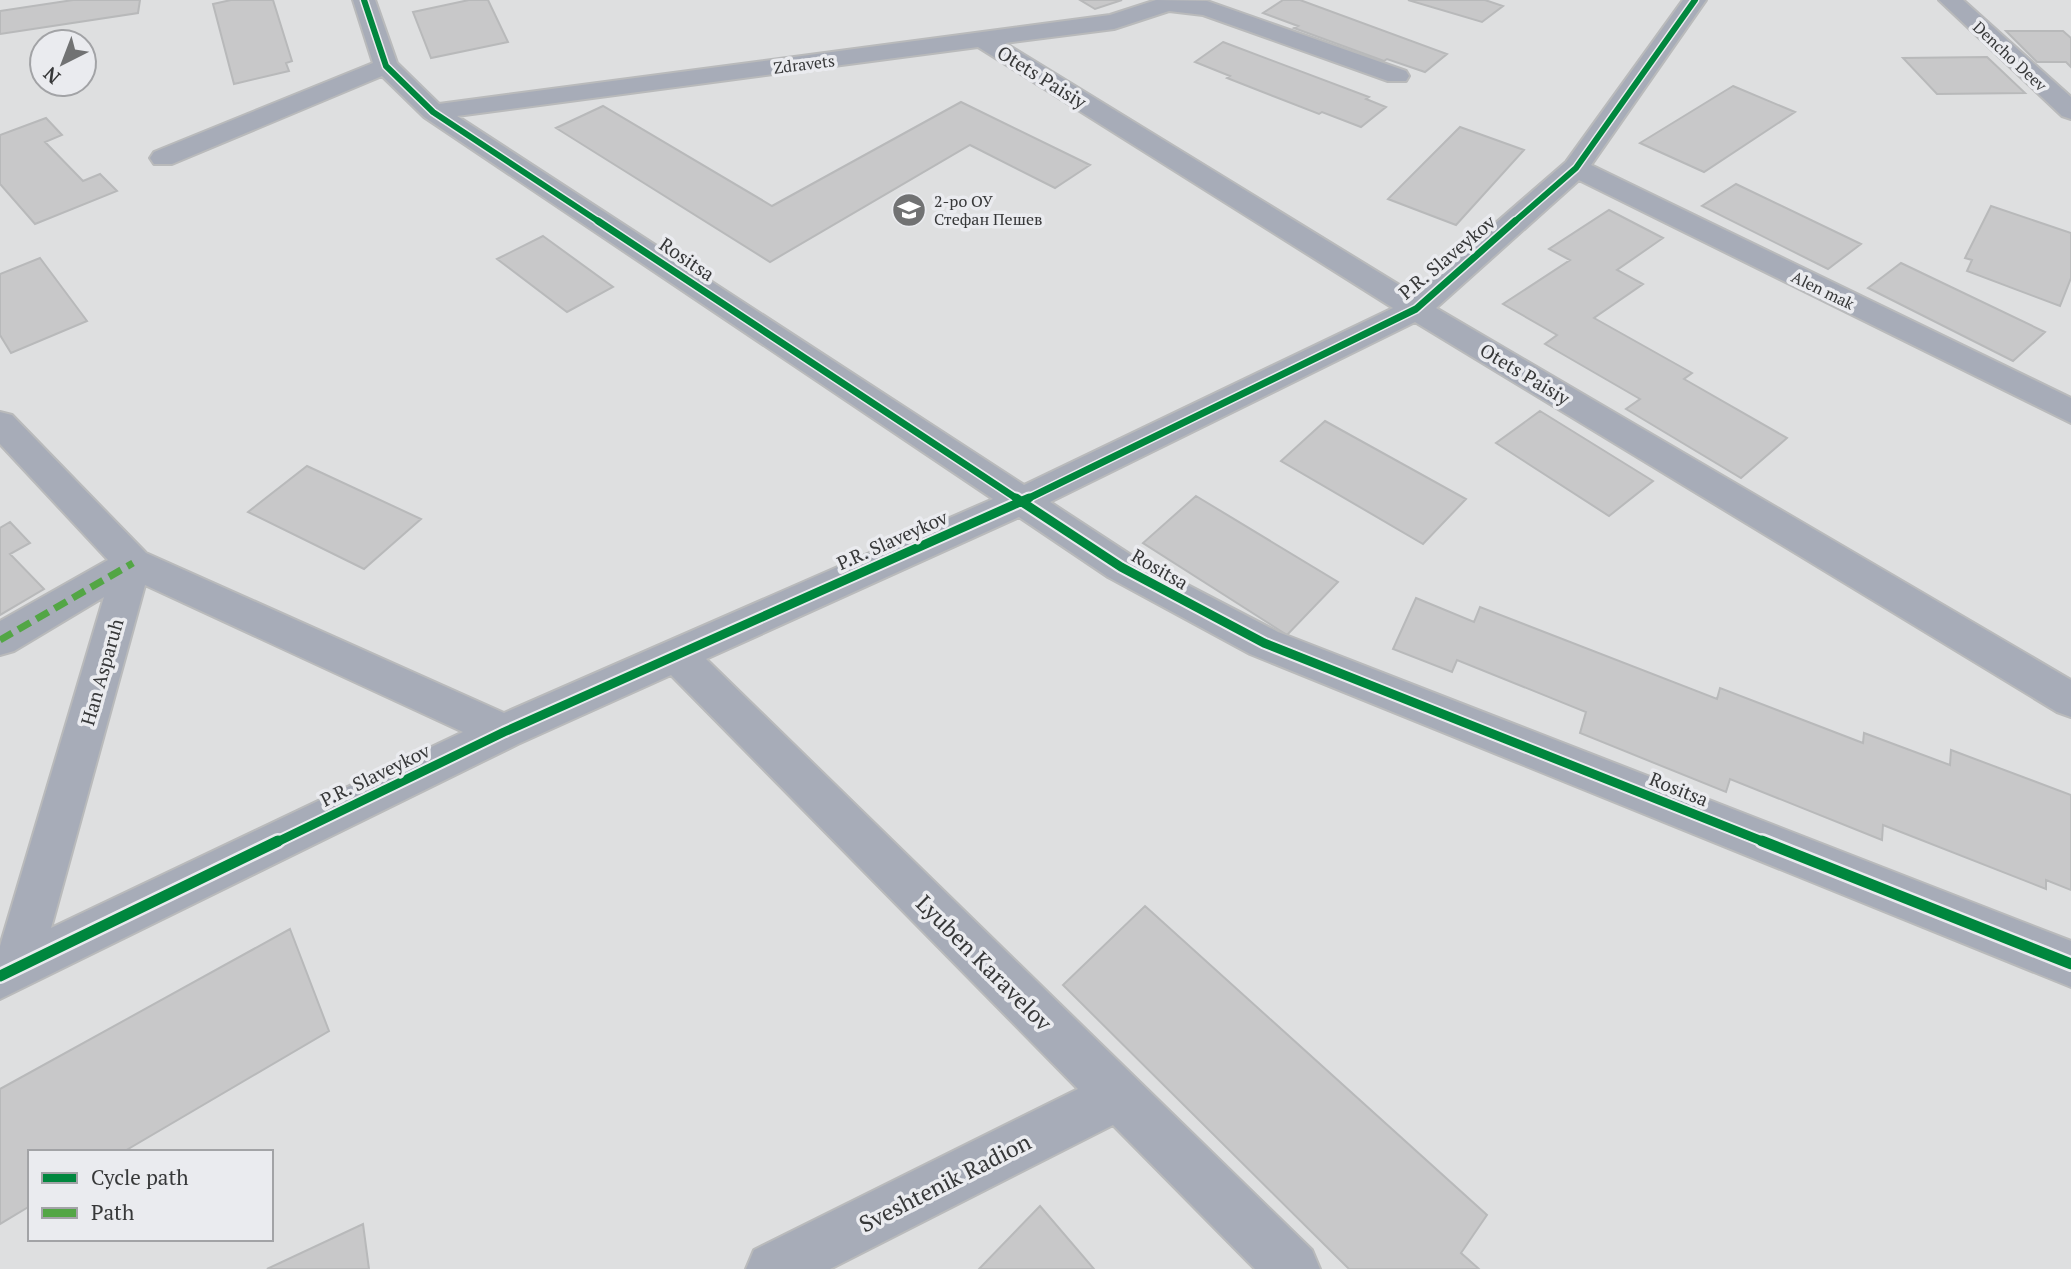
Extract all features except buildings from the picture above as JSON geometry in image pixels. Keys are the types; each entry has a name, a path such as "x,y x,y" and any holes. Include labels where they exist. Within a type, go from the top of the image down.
{"street":[{"name":"Rositsa","path":"364,0 386,66 433,112 1121,567 1264,643 2071,964"},
{"name":"P.R. Slaveykov","path":"9,972 504,732 1020,502 1416,309 1576,167 1695,0"},
{"name":"Dencho Deev","path":"1950,0 2071,111"},
{"path":"1168,2 1212,4 1397,76"},
{"name":"Zdravets","path":"433,112 1114,22 1168,2"},
{"name":"Otets Paisiy","path":"983,40 1416,309 2071,700"},
{"path":"163,158 386,66"},
{"name":"Alen mak","path":"1576,167 2071,412"},
{"path":"0,424 133,562 504,732"},
{"path":"0,640 133,562"},
{"name":"Han Asparuh","path":"9,972 133,562"},
{"name":"Lyuben Karavelov","path":"676,655 1293,1269"},
{"name":"Sveshtenik Radion","path":"773,1269 1117,1096"}],"marked path":[{"path":"0,640 133,563"}],"cycle path":[{"path":"364,0 386,66 433,112 1121,567 1197,610 1264,643 2071,964"},
{"path":"0,976 504,732 1020,502 1416,309 1576,168 1695,0"}],"place":[{"name":"2-ро ОУ Стефан Пешев","path":"909,210"}]}
